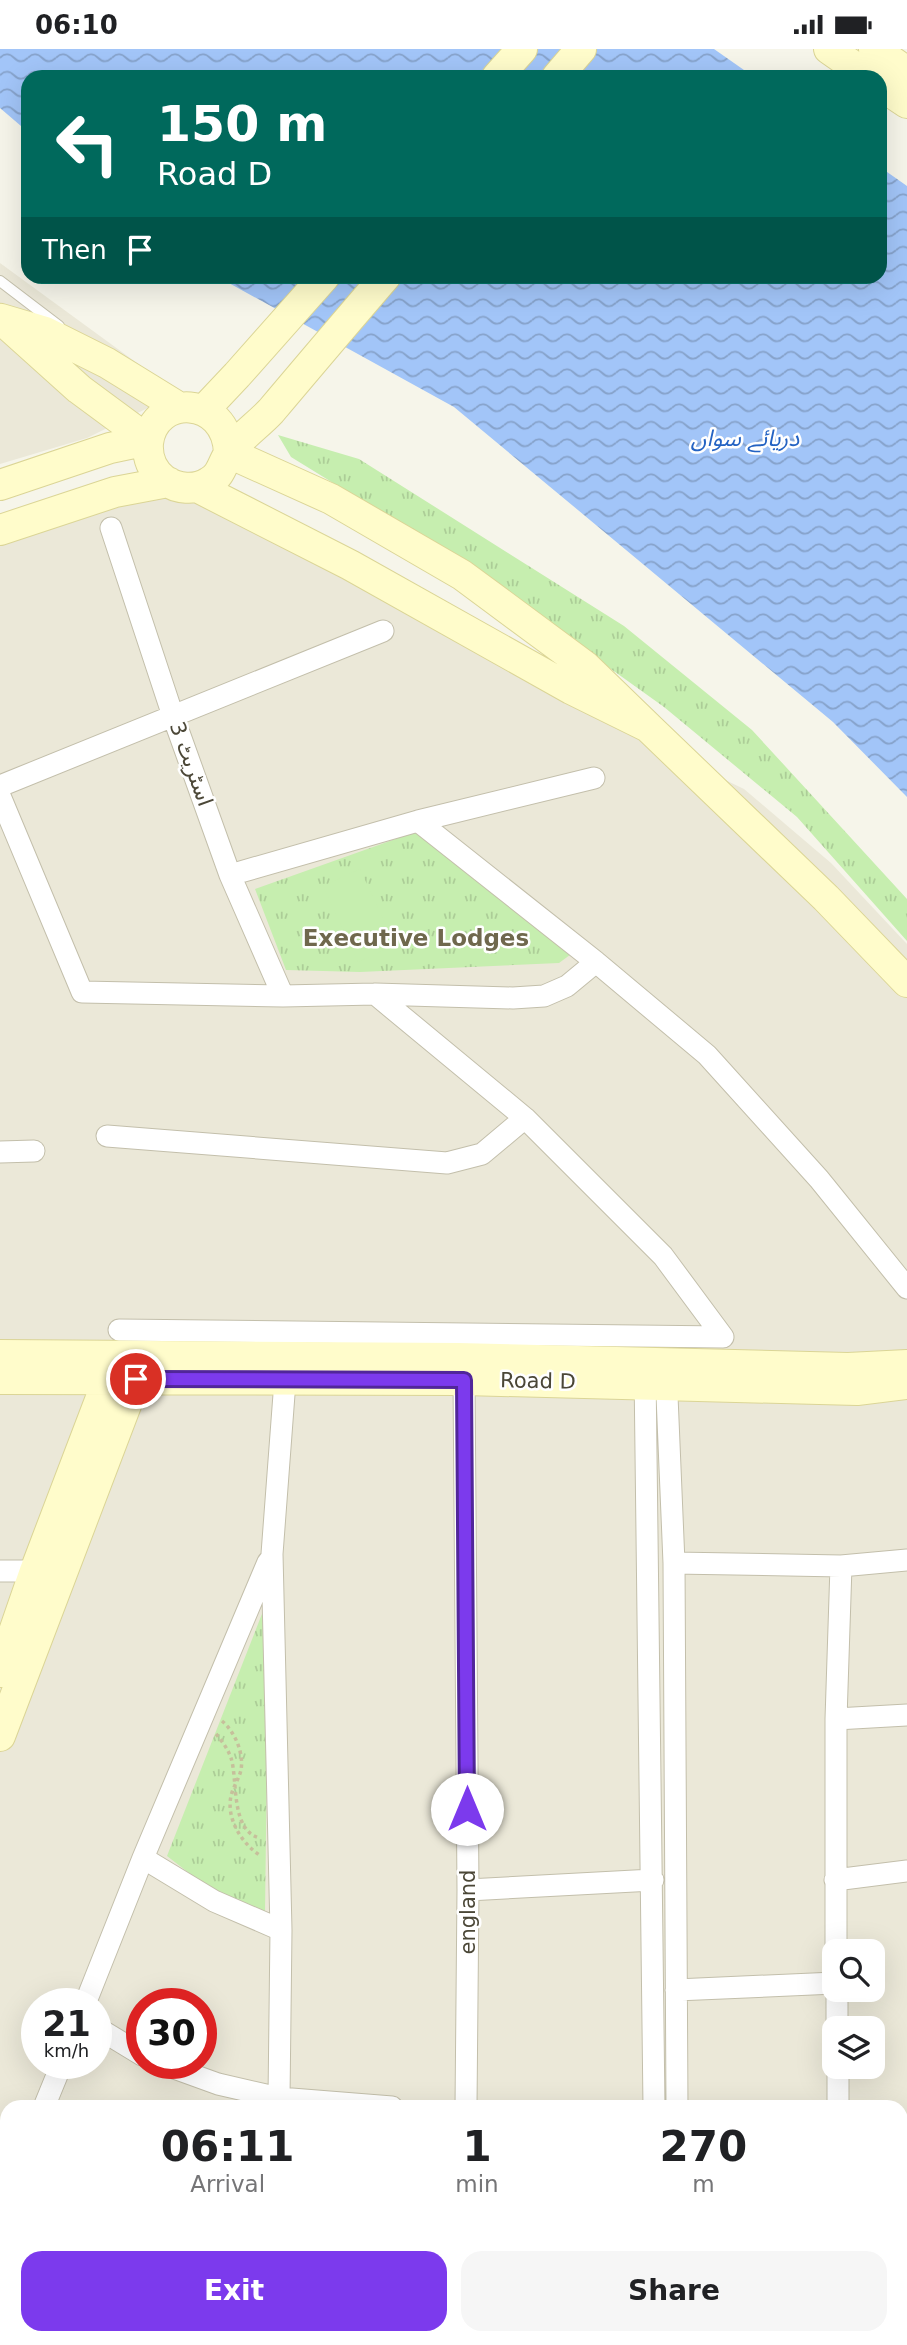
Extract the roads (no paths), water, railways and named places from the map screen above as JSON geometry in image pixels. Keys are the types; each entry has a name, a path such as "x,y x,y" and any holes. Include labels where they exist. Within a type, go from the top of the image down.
{"street":[{"path":"503,70 522,49"},
{"path":"563,70 581,49"},
{"path":"829,49 859,70"},
{"path":"874,49 907,72"},
{"path":"887,90 907,103"},
{"path":"318,284 237,376 192,409 160,419 152,428 148,440 149,459 153,468 167,482 177,487 197,488 351,565 570,689 648,727"},
{"path":"229,453 268,413 379,284"},
{"path":"1,319 45,332 192,409 215,417 224,428 229,453 218,476 197,488"},
{"path":"1,319 79,390 148,440"},
{"path":"268,413 263,445 282,474 297,484"},
{"path":"0,485 110,448 148,440"},
{"path":"229,453 331,499 462,575 585,666 826,898 907,982"},
{"path":"0,530 115,492 167,482"},
{"name":"اسٹریٹ 3","path":"111,528 173,716 230,875 283,996"},
{"path":"0,786 383,631"},
{"path":"230,875 418,821 594,778"},
{"path":"0,796 82,992 283,996 375,993 513,998 544,996 567,986 596,962"},
{"path":"418,821 596,962 707,1055 819,1179 907,1288"},
{"path":"125,1360 723,1337 663,1256 525,1118 375,993"},
{"path":"107,1136 447,1163 482,1154 525,1118"},
{"path":"0,1152 34,1150"},
{"name":"Road D","path":"0,1355 125,1360 458,1358 857,1390 907,1384"},
{"path":"0,1672 35,1571 125,1360"},
{"path":"0,1736 125,1360"},
{"name":"Road D","path":"0,1379 125,1360 285,1381 464,1380 907,1365"},
{"path":"656,1373 674,1563 677,2100"},
{"path":"654,2100 656,1373"},
{"name":"england","path":"464,1380 468,1890 466,2100"},
{"path":"279,2098 281,1930 272,1554 285,1381"},
{"path":"91,1988 143,1858 272,1554"},
{"path":"674,1563 841,1566 907,1560"},
{"path":"836,1939 836,1719 841,1566"},
{"path":"0,1571 35,1571"},
{"path":"836,1719 907,1715"},
{"path":"143,1858 214,1901 281,1930"},
{"path":"835,1880 907,1871"},
{"path":"468,1890 653,1880"},
{"path":"676,1990 822,1984"},
{"path":"47,2100 55,2079"},
{"path":"204,2079 279,2098 304,2100"},
{"path":"838,2079 838,2100"}],"lane":[{"path":"0,281 58,324 74,347"}],"water":[{"path":"0,49 714,49 744,70 21,70 21,126 0,108"},
{"name":"دریائے سواں","path":"887,172 907,186 907,797 833,722 454,407 231,284 887,284"}],"district":[{"name":"Executive Lodges","path":"416,938"}]}
